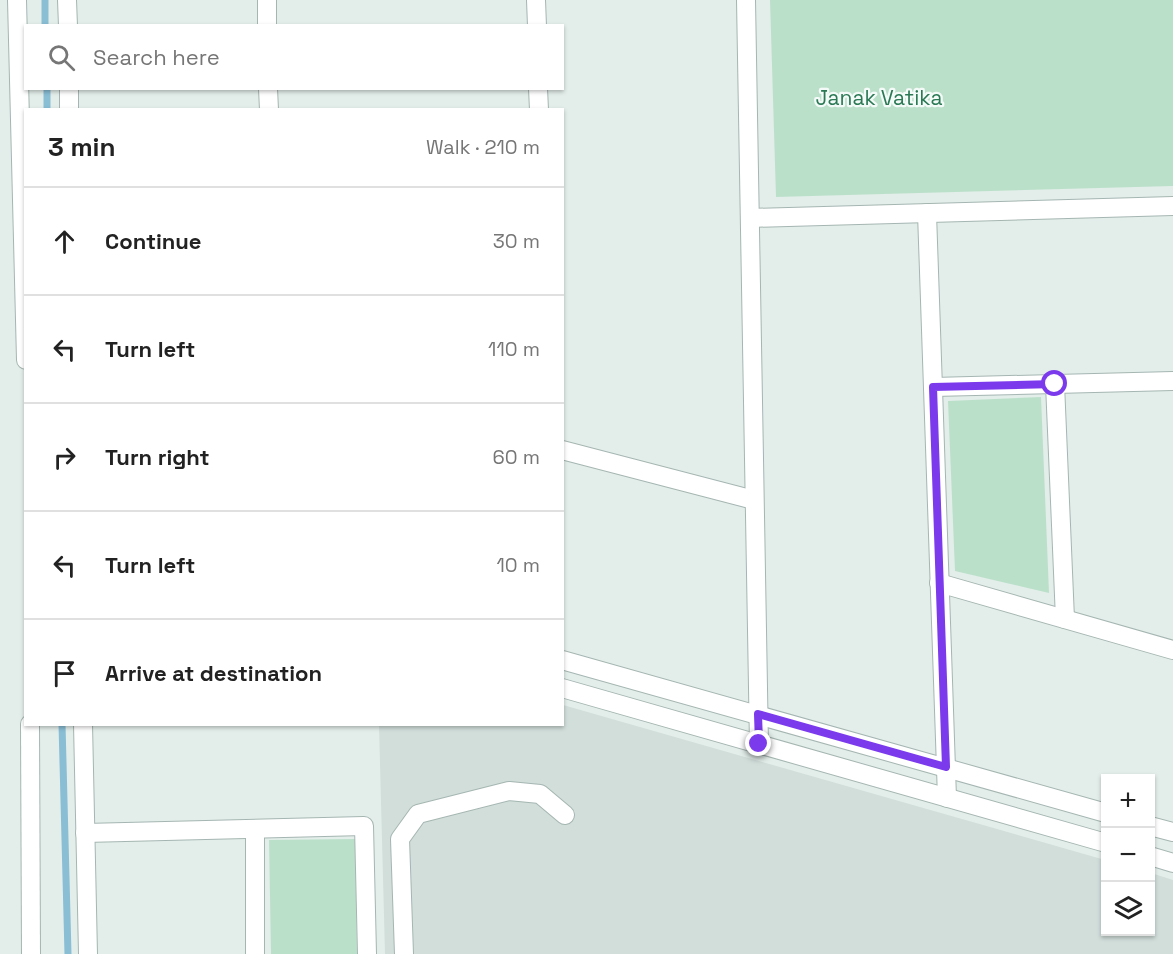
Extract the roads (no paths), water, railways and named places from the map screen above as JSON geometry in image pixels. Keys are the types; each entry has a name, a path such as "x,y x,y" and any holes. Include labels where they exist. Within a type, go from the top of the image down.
{"street":[{"path":"17,0 24,280"},
{"path":"67,0 68,24"},
{"path":"267,0 267,24"},
{"path":"536,0 537,24"},
{"path":"746,0 759,744"},
{"path":"69,90 69,108"},
{"path":"268,90 269,108"},
{"path":"538,90 539,108"},
{"path":"750,218 1173,206"},
{"path":"927,213 947,798"},
{"path":"933,387 1173,381"},
{"path":"1055,384 1065,620"},
{"path":"564,451 754,500"},
{"path":"939,583 1173,651"},
{"path":"564,661 1101,812"},
{"path":"564,689 1101,842"},
{"path":"30,726 31,954"},
{"path":"83,726 88,954"},
{"path":"404,954 400,839 418,814 509,791 540,794 565,814"},
{"path":"85,833 364,826 368,954"},
{"path":"1155,827 1173,832"},
{"path":"255,829 255,954"},
{"path":"1155,858 1173,863"}],"waterway":[{"path":"45,0 45,24"},
{"path":"47,90 47,108"},
{"path":"62,726 68,954"}],"park label":[{"name":"Janak Vatika","path":"879,97"}]}
